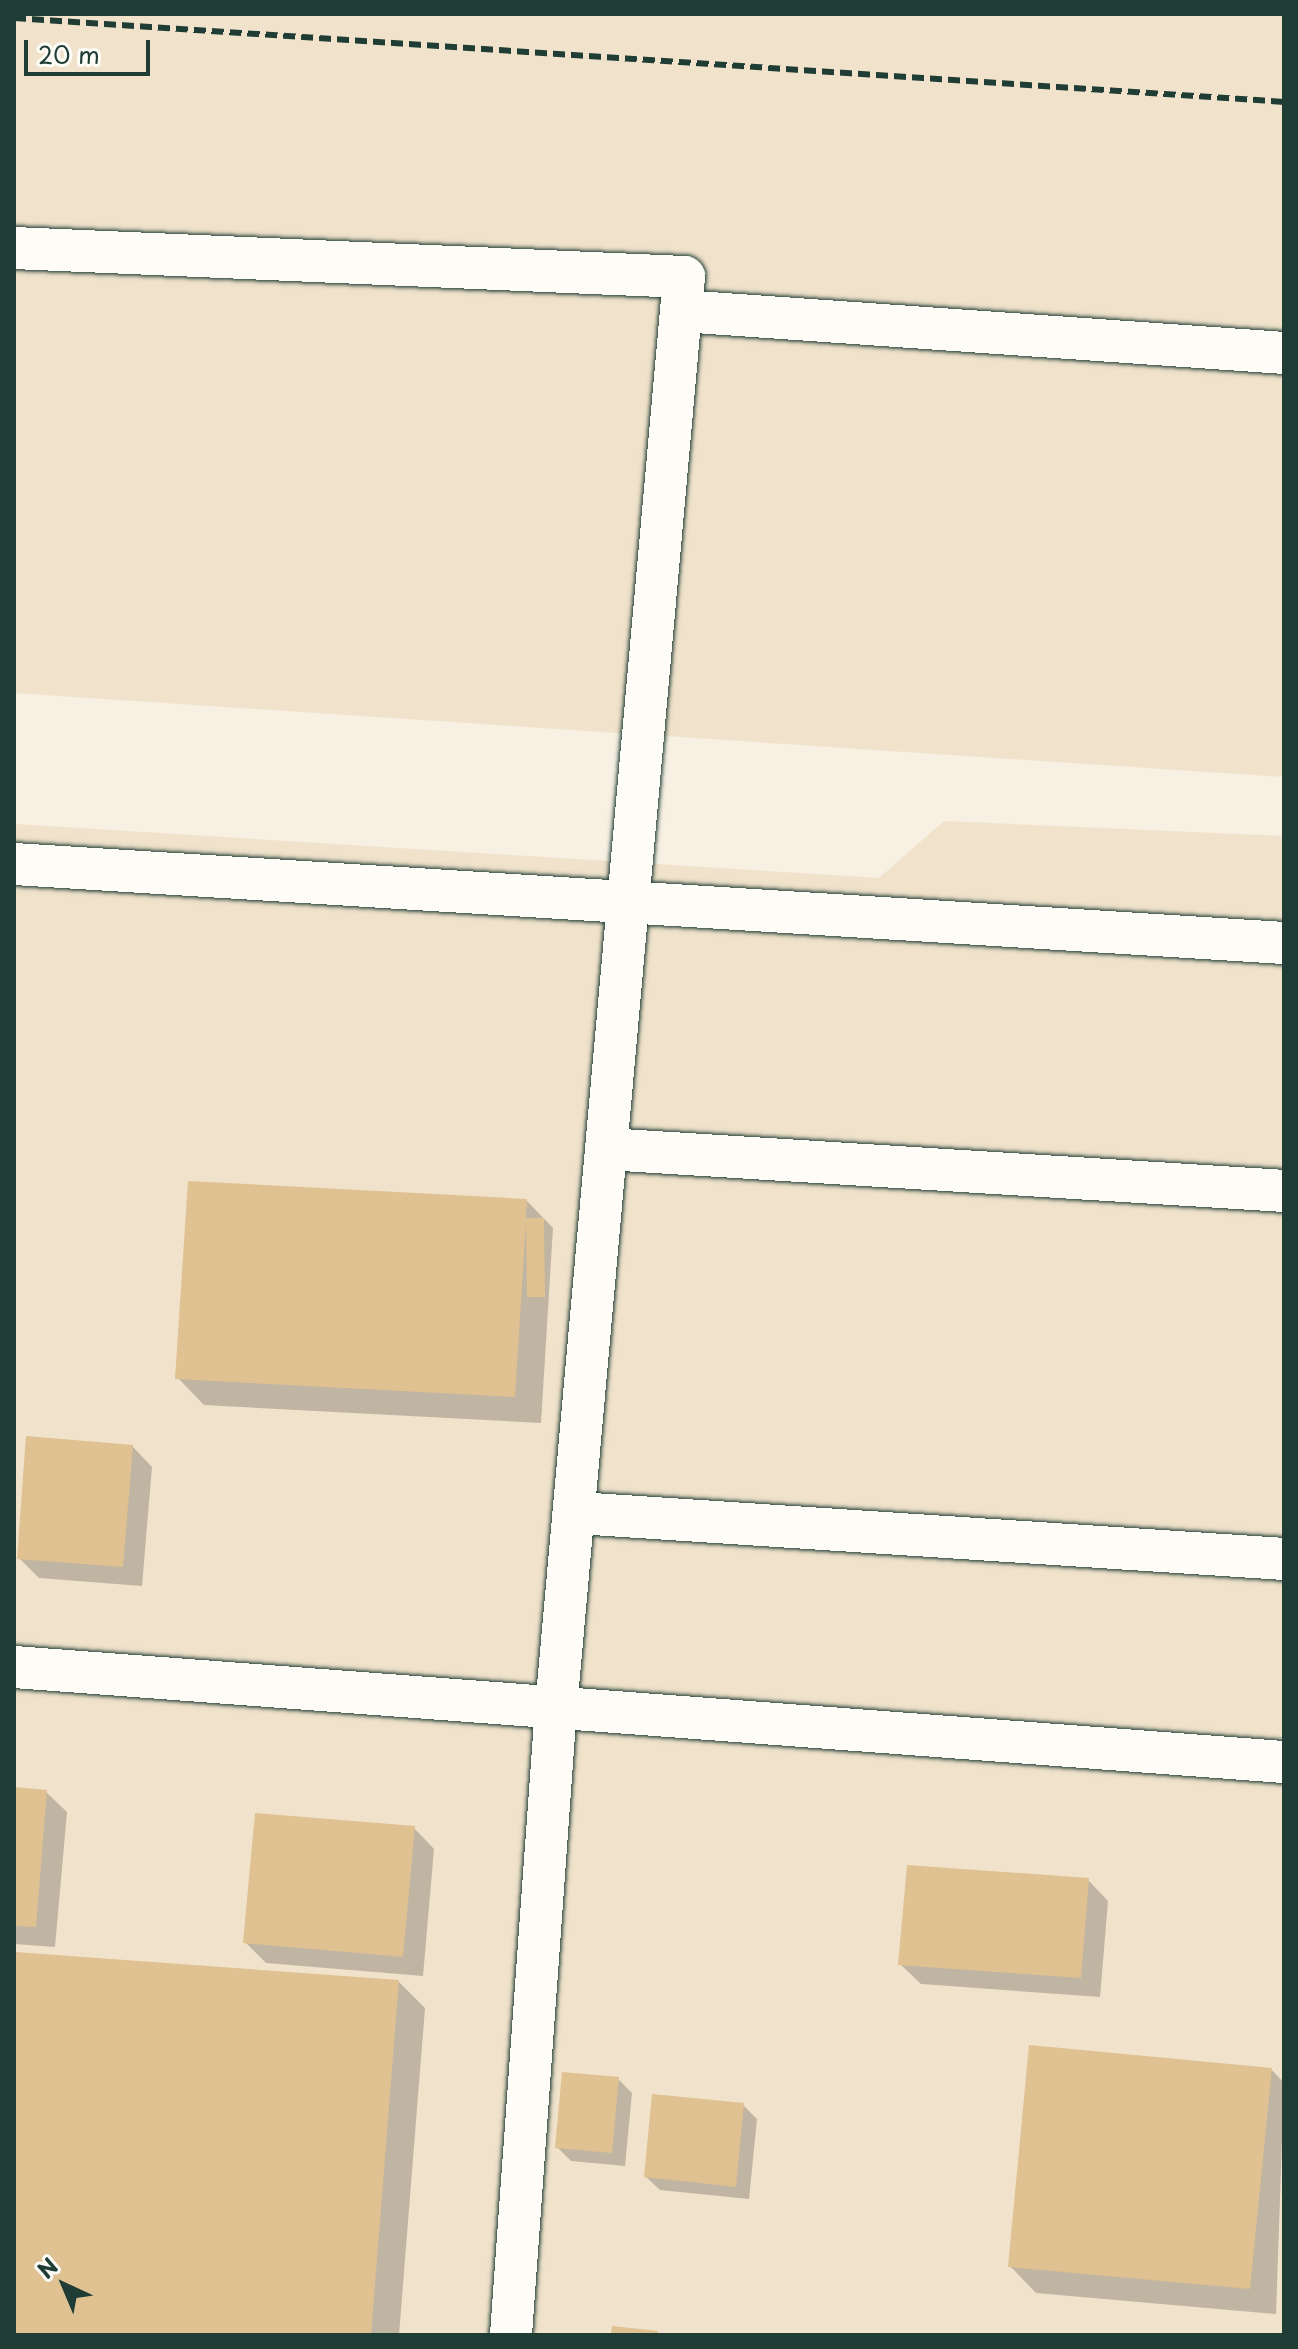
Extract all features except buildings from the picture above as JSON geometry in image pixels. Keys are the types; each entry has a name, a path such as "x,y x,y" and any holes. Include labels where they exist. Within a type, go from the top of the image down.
{"lane":[{"path":"14,248 684,277 606,1149 577,1513 556,1707 511,2335"},
{"path":"681,311 1284,353"},
{"path":"14,864 1284,943"},
{"path":"606,1149 1284,1191"},
{"path":"577,1513 1284,1559"},
{"path":"14,1667 1284,1762"}],"shaded area":[{"path":"14,14 1284,14 1284,777 14,693"},
{"path":"944,821 1284,836 1284,2335 14,2335 14,824 879,878"}],"railway":[{"path":"14,18 1284,102"}]}
